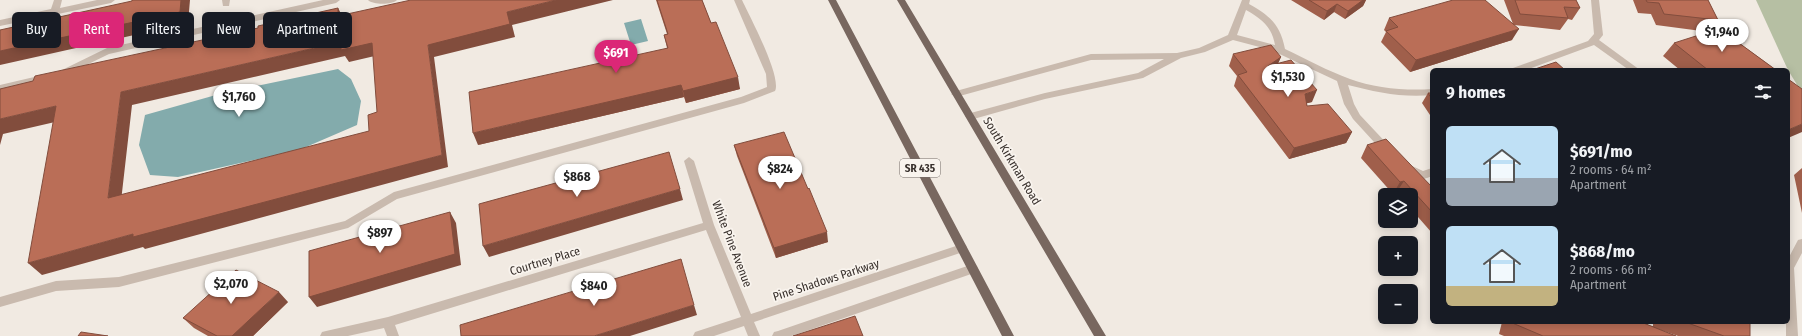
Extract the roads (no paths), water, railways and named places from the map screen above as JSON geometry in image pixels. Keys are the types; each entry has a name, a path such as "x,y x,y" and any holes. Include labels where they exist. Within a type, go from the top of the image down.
{"main road":[{"name":"SR 435","path":"832,0 1008,336"},
{"name":"South Kirkman Road","path":"901,0 1100,336"}],"street":[{"path":"58,0 55,12 111,0"},
{"path":"0,88 64,73 108,51 336,0"},
{"path":"372,0 393,0"},
{"path":"0,302 56,286 119,282 348,224 394,196 744,100 772,89 771,74 738,0"},
{"path":"1522,68 1591,43 1599,35 1595,0"},
{"path":"1232,37 1245,2 1274,26 1281,51"},
{"path":"0,23 12,21"},
{"path":"956,94 1091,57 1178,56 1202,50 1232,37 1274,48 1341,78 1380,90 1421,93 1430,92"},
{"path":"1594,40 1632,68"},
{"path":"970,116 1045,96 1140,76 1178,56"},
{"path":"1341,78 1349,104 1356,116 1396,158 1414,172 1422,175 1430,173"},
{"name":"White Pine Avenue","path":"688,161 710,225 754,336"},
{"name":"Courtney Place","path":"326,336 388,322 710,225"},
{"path":"1790,266 1802,243"},
{"name":"Pine Shadows Parkway","path":"699,336 719,333 747,320 962,248"},
{"path":"778,336 973,269"},
{"path":"1790,291 1792,336"},
{"path":"388,322 393,336"}],"water":[{"path":"641,19 648,41 631,45 624,23"},
{"path":"338,69 351,79 361,101 357,125 299,150 178,177 150,175 139,145 145,115 223,93"}]}
